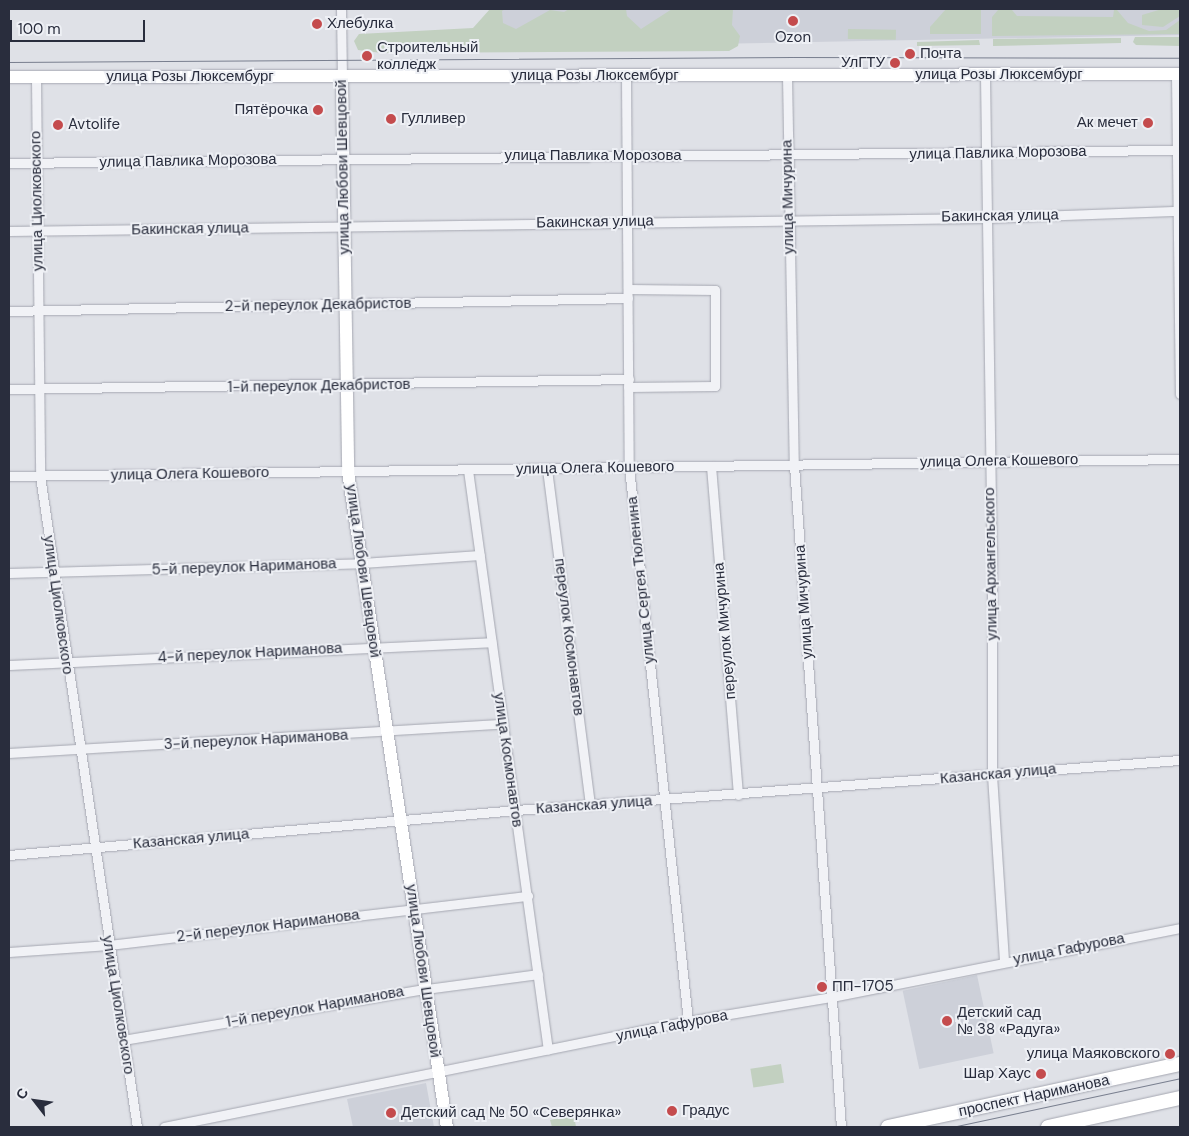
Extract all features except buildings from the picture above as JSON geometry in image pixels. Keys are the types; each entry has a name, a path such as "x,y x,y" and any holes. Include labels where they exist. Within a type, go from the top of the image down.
{"main road":[{"name":"улица Розы Люксембург","path":"9,77 1178,74"},
{"name":"улица Любови Шевцовой","path":"342,77 348,472 447,1127"},
{"name":"проспект Нариманова","path":"888,1127 1180,1064"},
{"path":"1048,1127 1180,1098"}],"street":[{"name":"улица Любови Шевцовой","path":"341,9 342,77"},
{"path":"1178,74 1176,150 1179,211 1180,394"},
{"name":"улица Мичурина","path":"786,75 794,465 841,1127"},
{"name":"улица Архангельского","path":"985,75 984,153 990,461 992,775 1004,962"},
{"name":"улица Сергея Тюленина","path":"626,76 629,468 688,1021"},
{"name":"улица Циолковского","path":"36,77 40,476 66,662 137,1127"},
{"name":"улица Павлика Морозова","path":"9,163 627,155 787,156 1176,150"},
{"name":"Бакинская улица","path":"9,231 627,221 985,218 1179,211"},
{"name":"2-й переулок Декабристов","path":"9,311 345,306 715,290"},
{"name":"1-й переулок Декабристов","path":"9,389 628,383 715,386 715,290"},
{"name":"улица Олега Кошевого","path":"9,476 1180,459"},
{"name":"переулок Мичурина","path":"711,466 738,795"},
{"name":"переулок Космонавтов","path":"547,469 590,805"},
{"name":"улица Космонавтов","path":"468,470 548,1050"},
{"name":"5-й переулок Нариманова","path":"9,573 362,564 480,555"},
{"name":"4-й переулок Нариманова","path":"9,665 491,642"},
{"name":"3-й переулок Нариманова","path":"9,753 387,733 503,724"},
{"name":"Казанская улица","path":"9,855 516,810 817,790 1180,760"},
{"name":"2-й переулок Нариманова","path":"9,952 109,945 528,896"},
{"name":"улица Гафурова","path":"164,1127 688,1021 832,997 1180,928"},
{"name":"1-й переулок Нариманова","path":"124,1040 426,989 538,974"}],"shaded area":[{"path":"501,9 1180,9 1180,35 501,48"},
{"name":"Детский сад № 38 «Радуга»","path":"977,975 994,1053 919,1069 903,991"},
{"name":"Детский сад № 50 «Северянка»","path":"426,1083 434,1127 353,1127 347,1099"}],"green space":[{"path":"490,9 505,9 502,11 503,23 516,29 550,10 564,12 569,9 626,9 627,16 641,29 672,9 733,9 732,25 740,36 738,46 729,51 382,53 358,50 354,41 359,34 473,28"},
{"path":"946,9 981,9 981,34 930,34 930,27"},
{"path":"1162,9 1180,9 1180,16 1163,27 1142,25 1142,15"},
{"path":"998,10 1012,10 1017,16 1113,17 1114,10 1117,10 1128,23 1149,31 1166,30 1180,20 1180,34 992,36 992,17"},
{"path":"848,29 896,30 896,40 848,39"},
{"path":"1135,37 1180,37 1180,46 1136,45 1133,42"},
{"path":"1121,38 1121,43 993,46 993,39"},
{"path":"979,40 980,45 917,46 917,42"},
{"path":"781,1064 784,1083 753,1088 750,1069"},
{"path":"574,1115 576,1127 552,1127 550,1120"}],"tram line":[{"path":"9,62 793,57 1180,58"},
{"path":"952,1127 1180,1078"}],"place":[{"name":"Ozon","path":"793,21"},
{"name":"Хлебулка","path":"317,24"},
{"name":"Почта","path":"910,54"},
{"name":"Строительный колледж","path":"367,56"},
{"name":"УлГТУ","path":"895,63"},
{"name":"Пятёрочка","path":"318,110"},
{"name":"Гулливер","path":"391,119"},
{"name":"Ак мечет","path":"1148,123"},
{"name":"Avtolife","path":"58,125"},
{"name":"ПП-1705","path":"822,987"},
{"name":"Детский сад № 38 «Радуга»","path":"947,1021"},
{"name":"улица Маяковского","path":"1170,1054"},
{"name":"Шар Хаус","path":"1041,1074"},
{"name":"Градус","path":"672,1111"},
{"name":"Детский сад № 50 «Северянка»","path":"391,1113"}]}
